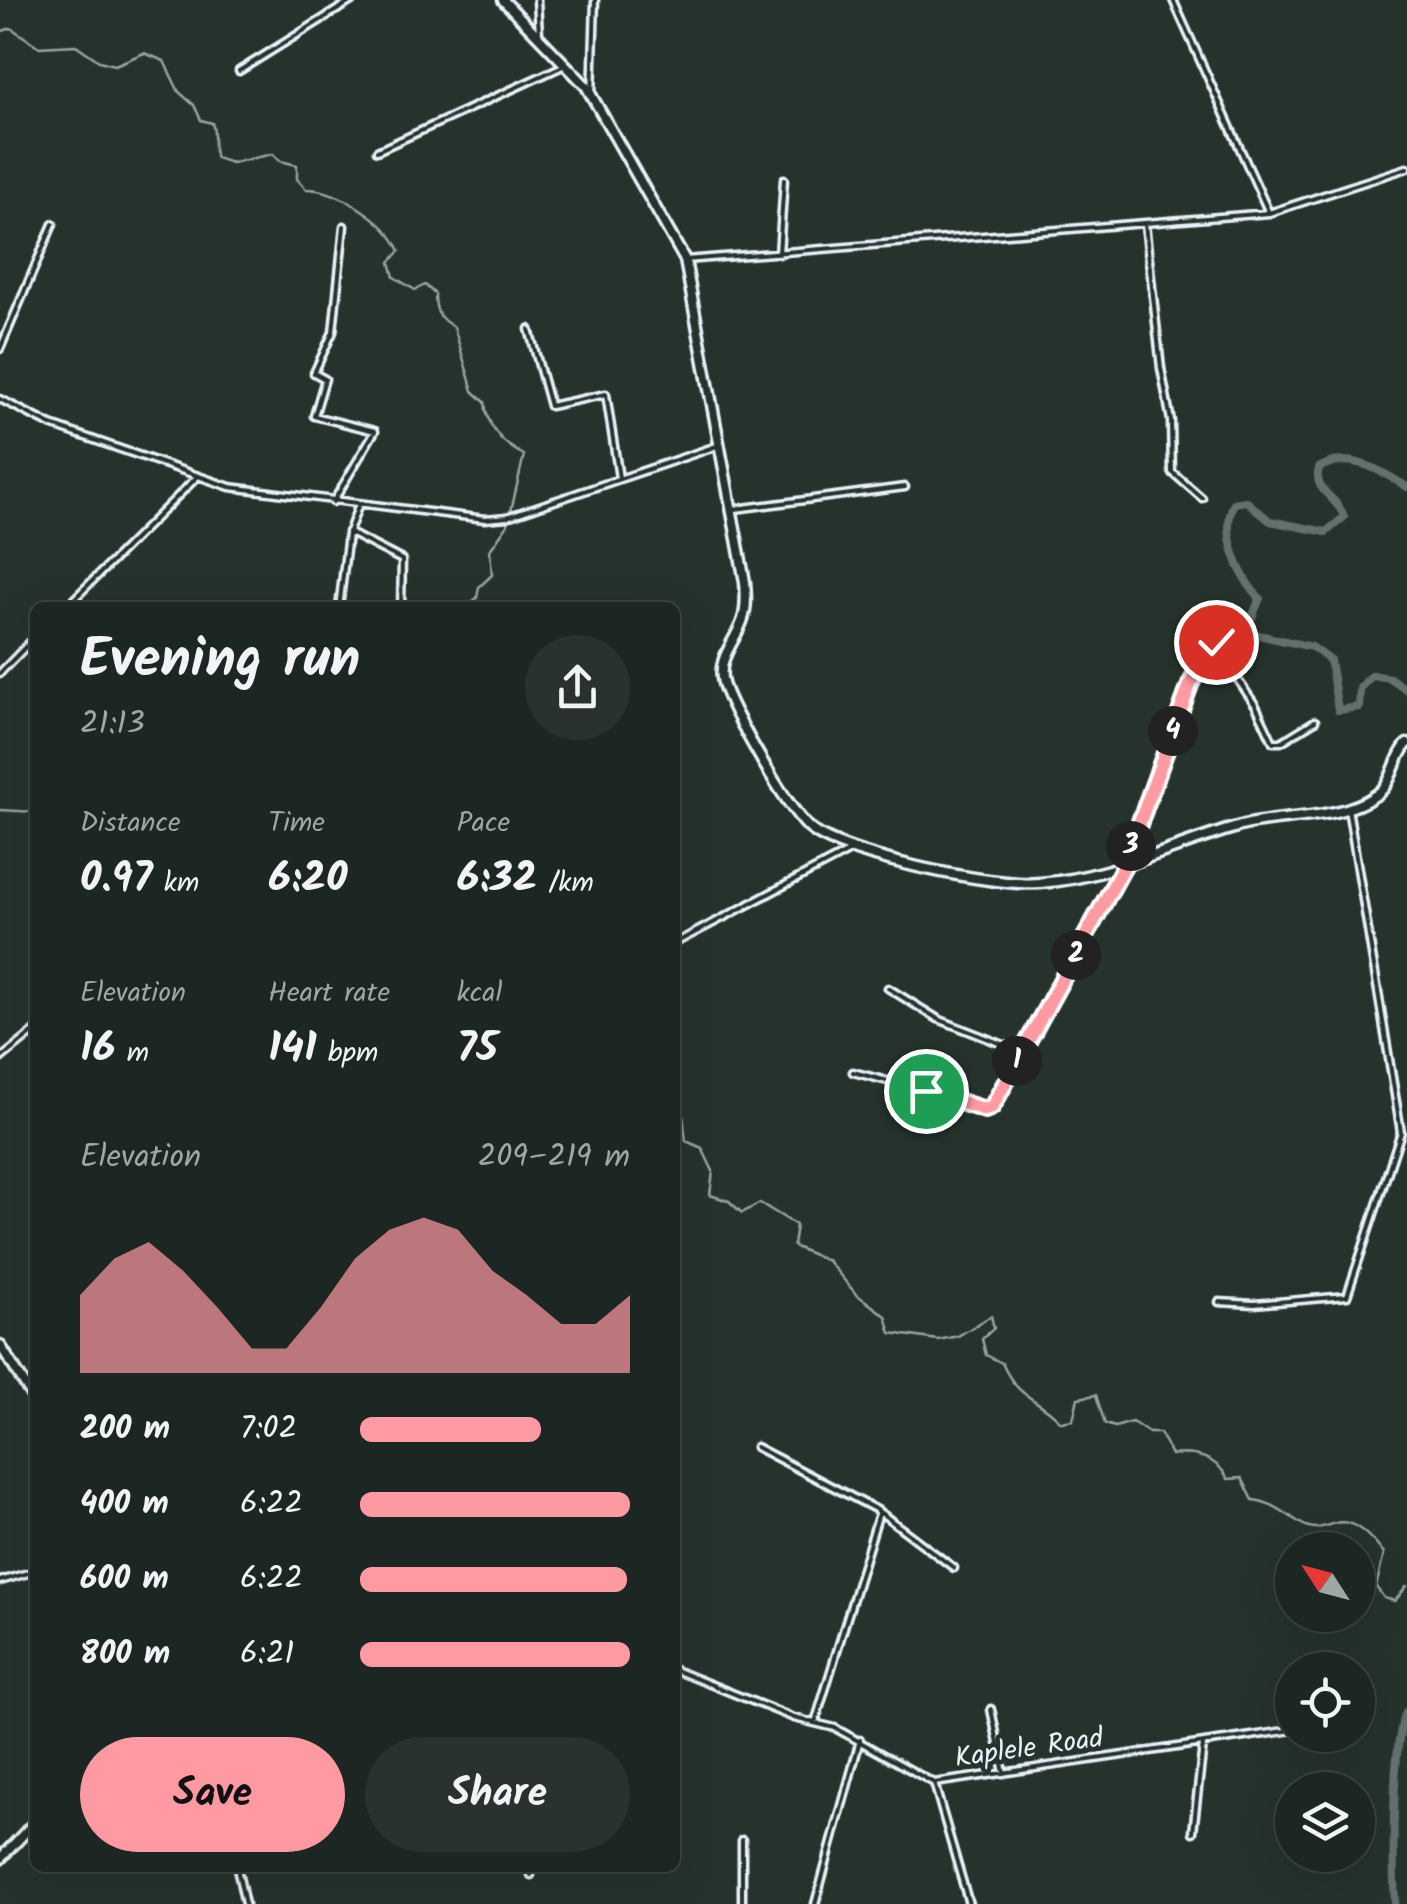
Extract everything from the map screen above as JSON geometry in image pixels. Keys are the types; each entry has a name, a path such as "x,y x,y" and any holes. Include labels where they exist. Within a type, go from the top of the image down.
{"street":[{"path":"239,71 353,0"},
{"path":"503,0 592,96 685,260 746,596 741,624 721,667 728,699 803,822 852,850 911,864 1036,883 1123,868 1254,822 1348,808 1380,793 1407,744"},
{"path":"538,0 540,39"},
{"path":"592,96 595,0"},
{"path":"1173,0 1269,213"},
{"path":"378,151 565,65"},
{"path":"685,260 1269,213 1407,168"},
{"path":"780,254 784,179"},
{"path":"0,349 53,224"},
{"path":"1145,224 1161,368 1172,421 1172,472 1202,498"},
{"path":"333,502 376,431 314,416 326,379 314,372 333,332 344,226"},
{"path":"529,329 550,405 606,394 619,478"},
{"path":"0,399 51,426 118,445 230,487 333,502 502,518 717,446"},
{"path":"70,602 197,477"},
{"path":"730,510 906,487"},
{"path":"340,602 348,532 359,504"},
{"path":"348,532 402,560 401,602"},
{"path":"0,673 30,642"},
{"path":"853,1072 988,1110 1123,868 1190,685 1212,642 1230,664 1274,743 1314,721"},
{"path":"1219,1302 1254,1304 1346,1296 1400,1136 1348,808"},
{"path":"680,940 852,850"},
{"path":"888,988 938,1019 1022,1052"},
{"path":"0,1059 30,1034"},
{"path":"0,1345 30,1393"},
{"path":"756,1448 879,1512 954,1568"},
{"path":"815,1723 879,1512"},
{"path":"0,1580 30,1572"},
{"name":"Kaplele Road","path":"680,1672 860,1740 934,1783 1275,1733"},
{"path":"991,1709 1004,1774"},
{"path":"815,1904 860,1740"},
{"path":"1193,1832 1203,1745"},
{"path":"934,1783 968,1904"},
{"path":"0,1860 30,1827"},
{"path":"742,1840 742,1904"},
{"path":"238,1872 244,1904"}],"waterway":[{"path":"0,32 11,28 39,47 76,45 99,61 115,65 144,53 164,61 179,92 194,105 201,120 212,123 216,158 232,163 273,154 280,161 297,165 297,179 306,189 332,194 360,209 394,240 400,251 390,262 394,277 415,290 425,285 435,294 437,310 454,327 473,391 485,402 492,427 509,446 524,455 508,524 490,550 492,575 479,587 472,602"},
{"path":"1407,487 1365,465 1330,463 1319,468 1319,483 1344,517 1326,532 1270,521 1246,501 1234,503 1229,527 1239,567 1260,598 1251,620 1254,634 1312,647 1330,660 1338,710 1359,707 1360,688 1372,675 1390,678 1407,690"},
{"path":"0,810 30,812"},
{"path":"680,1113 686,1141 702,1148 713,1171 710,1195 729,1201 742,1213 760,1203 796,1225 793,1246 828,1261 856,1294 886,1316 891,1333 938,1340 958,1336 991,1316 994,1328 982,1339 986,1355 1002,1363 1015,1385 1061,1422 1073,1420 1078,1398 1096,1395 1105,1424 1115,1427 1132,1422 1149,1433 1160,1433 1171,1455 1196,1455 1218,1466 1228,1479 1242,1478 1253,1500 1273,1506 1312,1528 1337,1523 1356,1526 1384,1554 1376,1587 1384,1598 1395,1601 1407,1586"},
{"path":"1395,1904 1396,1774 1407,1711"}],"route":[{"path":"926,1091 985,1110 992,1107 1123,868 1190,685 1210,645 1216,642"}]}
